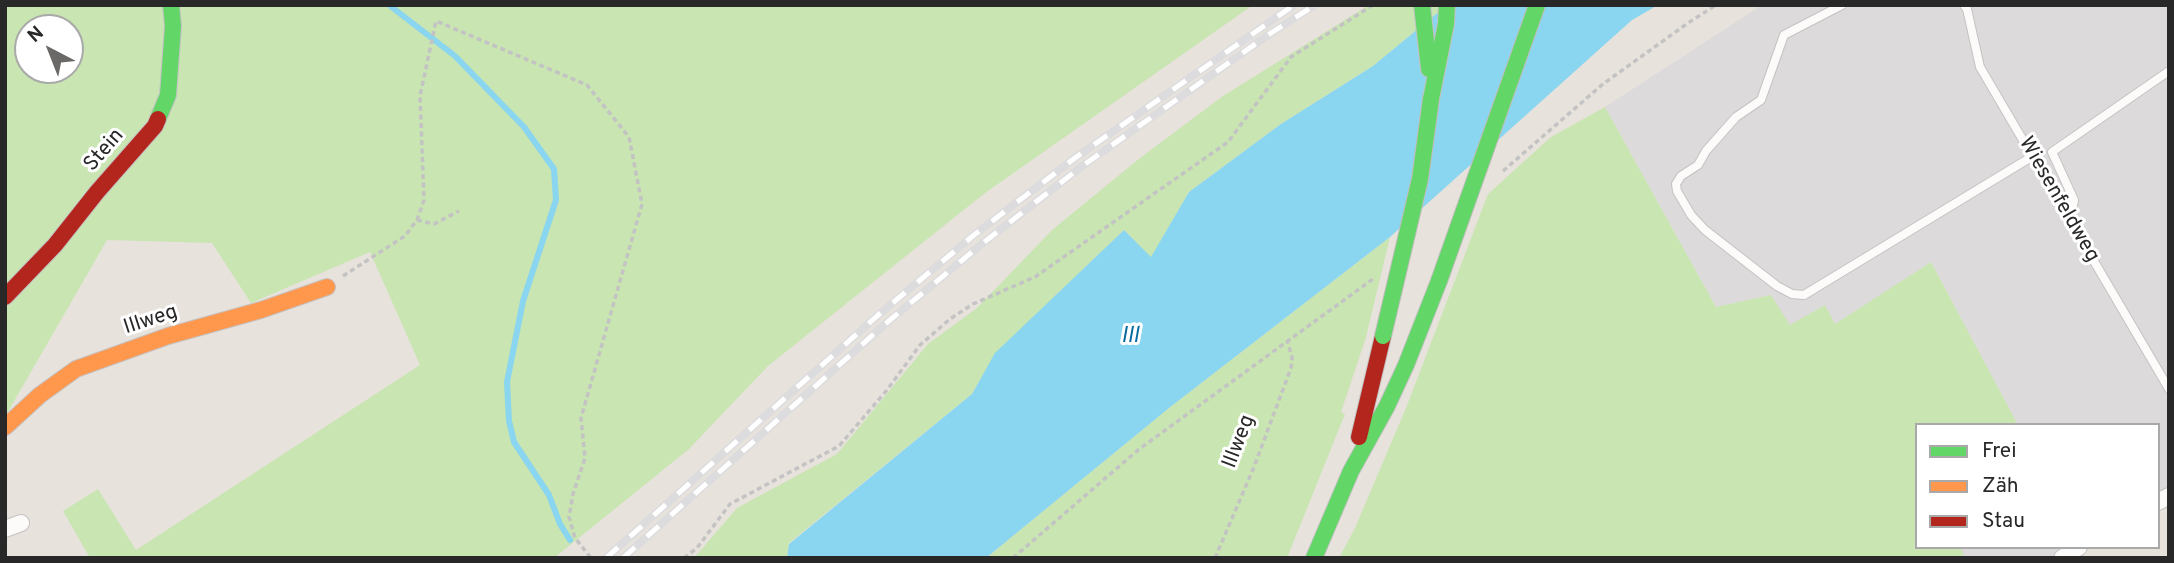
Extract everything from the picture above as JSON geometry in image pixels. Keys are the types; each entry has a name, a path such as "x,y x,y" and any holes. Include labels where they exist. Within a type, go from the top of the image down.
{"main road":[{"name":"Stein","path":"5,297 55,245 155,126 168,95 173,26 171,5"},
{"path":"1422,5 1431,99"},
{"path":"1351,471 1420,179 1447,5"},
{"path":"1314,558 1351,471 1387,406 1438,281 1537,5"},
{"name":"Illweg","path":"5,427 40,395 76,369 168,336 261,310 327,287"}],"lane":[{"path":"1842,5 1784,36 1762,100 1736,117 1706,151 1698,165 1681,176 1676,184 1677,191 1691,215 1705,230 1777,286 1797,296 1804,295 2033,156"},
{"name":"Wiesenfeldweg","path":"1964,5 1980,68 2169,389"},
{"path":"2070,221 2074,200 2052,152 2169,71"}],"path":[{"path":"684,558 697,548 730,504 839,446 887,390 920,345 950,319 973,304 1035,277 1228,142 1291,57 1373,5"},
{"path":"327,287 405,236 417,220 424,200 420,96 436,22 587,85 629,137 642,204 581,418 585,458 569,517 575,538 591,558"},
{"path":"417,220 435,224 459,211"},
{"name":"Illweg","path":"1013,558 1138,450 1287,340 1292,368 1215,558"}],"shaded area":[{"path":"1762,5 2169,5 2169,487 2160,492 2160,423 2017,423 1931,262 1835,324 1790,326 1771,295 1716,307 1605,107"},
{"path":"1960,549 2065,549 2050,558 1965,558"}],"green space":[{"path":"5,5 1253,5 985,193 768,366 689,449 554,558 90,558 63,511 98,489 136,550 420,365 370,252 251,303 212,243 107,240 5,417"},
{"path":"1369,5 1447,5 1373,66 1281,124 1189,192 1151,258 1124,230 996,353 972,394 789,543 787,558 694,558 737,508 837,454 928,344 977,308 1052,230 1140,158 1223,96"},
{"path":"1605,107 1716,307 1771,295 1790,325 1825,305 1835,324 1931,262 2017,423 1915,423 1915,549 1961,549 1965,558 1339,558 1355,528 1406,408 1488,194 1551,137"},
{"path":"1390,237 1366,337 1341,412 1345,414 1287,558 986,558 1169,408"}],"water":[{"name":"Ill","path":"1447,5 1658,5 1632,20 1390,237 1169,408 986,558 787,558 789,544 972,394 995,353 1124,230 1151,257 1189,192 1281,124 1373,66"}],"waterway":[{"path":"389,5 455,56 524,127 554,169 556,200 523,301 507,382 509,421 514,442 549,495 560,524 570,540"}],"railway":[{"path":"606,558 877,316 974,235 1075,158 1294,5"},
{"path":"623,558 884,325 983,243 1081,167 1315,5"}],"traffic: fast":[{"path":"158,119 168,95 173,26 171,5"},
{"path":"1422,5 1429,69"},
{"path":"1431,99 1446,24 1447,5"},
{"path":"1439,281 1537,5"},
{"path":"1383,336 1420,179 1431,99"},
{"path":"1314,558 1351,471 1406,365 1439,281"}],"traffic: slow":[{"path":"5,427 40,395 76,369 168,336 261,310 327,287"}],"traffic: jam":[{"path":"5,297 55,245 155,126 158,119"},
{"path":"1359,437 1383,336"}]}
